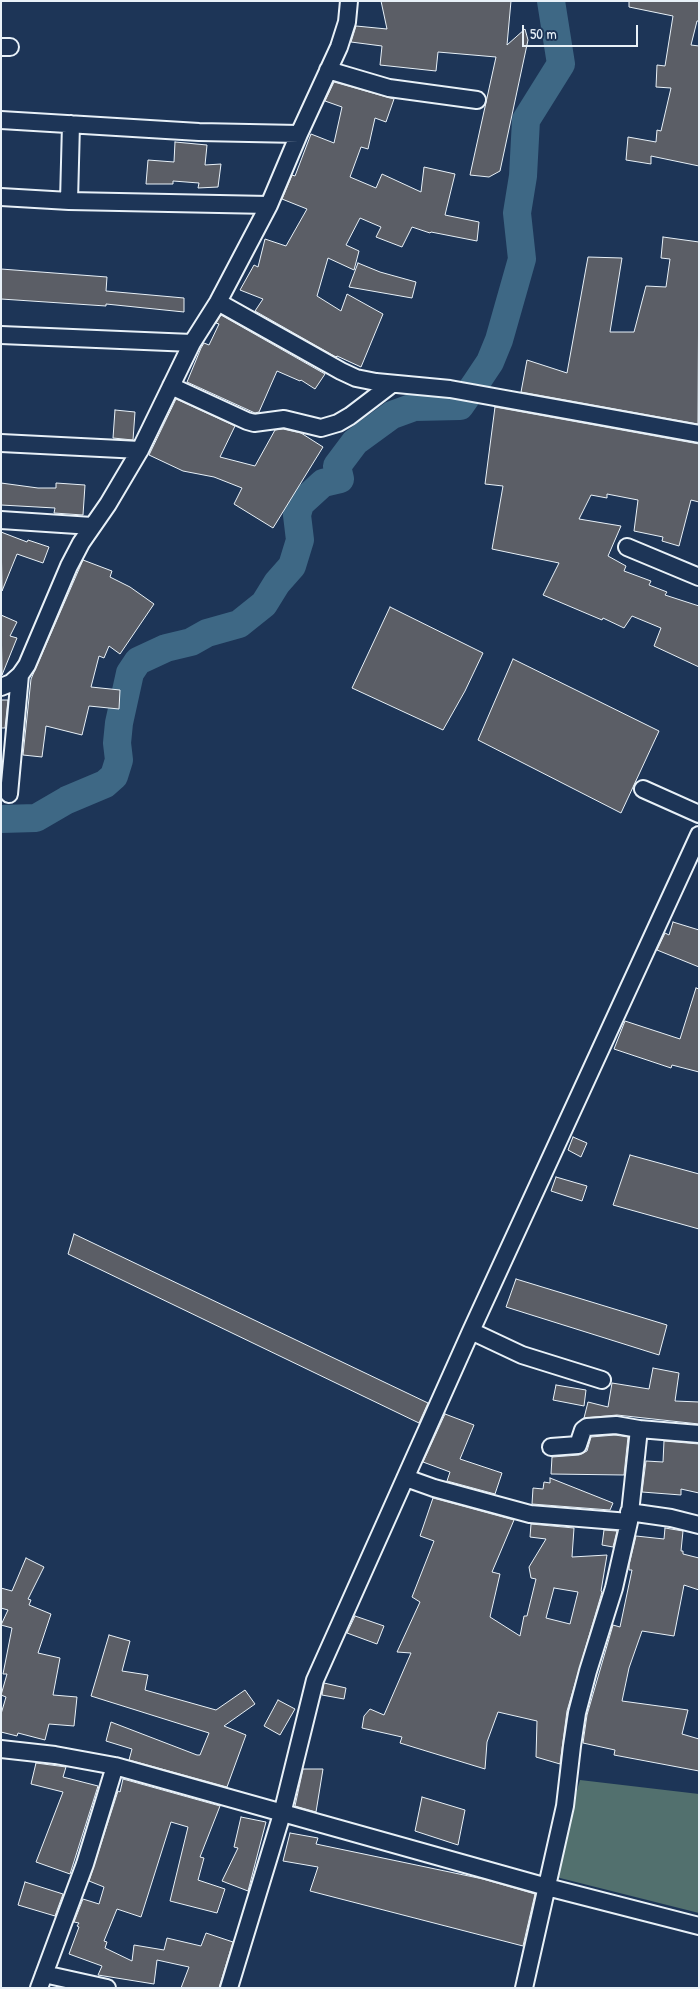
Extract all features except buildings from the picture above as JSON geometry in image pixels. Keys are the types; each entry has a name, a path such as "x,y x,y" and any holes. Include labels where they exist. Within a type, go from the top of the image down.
{"street":[{"path":"1,687 11,683 27,665 69,566 140,450 192,343 218,302 269,205 341,39 349,1"},
{"path":"328,70 389,88 477,100"},
{"path":"1,120 199,132 299,134"},
{"path":"69,201 71,124"},
{"path":"1,196 69,201 269,205"},
{"path":"218,302 356,378 392,384 450,389 699,434"},
{"path":"1,336 192,343"},
{"path":"171,386 254,423 284,419 321,428 338,424 392,384"},
{"path":"1,443 140,450"},
{"path":"1,520 92,526"},
{"path":"627,547 699,578"},
{"path":"9,794 20,675"},
{"path":"643,789 699,814"},
{"path":"229,1988 282,1814 315,1680 470,1331 699,835"},
{"path":"470,1331 522,1355 602,1380"},
{"path":"551,1447 578,1445 583,1430 587,1427 616,1425 699,1434"},
{"path":"524,1988 565,1806 577,1713 614,1588 629,1517 639,1429"},
{"path":"406,1478 434,1488 530,1514 671,1518 699,1524"},
{"path":"1,1748 55,1755 115,1766 547,1887 699,1926"},
{"path":"107,1988 42,1981 85,1864 115,1766"}],"green space":[{"path":"580,1780 699,1794 699,1913 552,1876"}],"waterway":[{"path":"1,819 36,818 67,800 105,784 114,776 119,760 117,743 119,723 130,673 138,661 166,648 191,642 207,633 239,624 264,604 277,583 292,566 300,540 297,515 300,504 323,483 340,479 337,466 355,442 392,415 414,407 460,406 476,383 490,362 499,340 522,259 517,213 523,176 526,120 561,64 551,1"}]}
